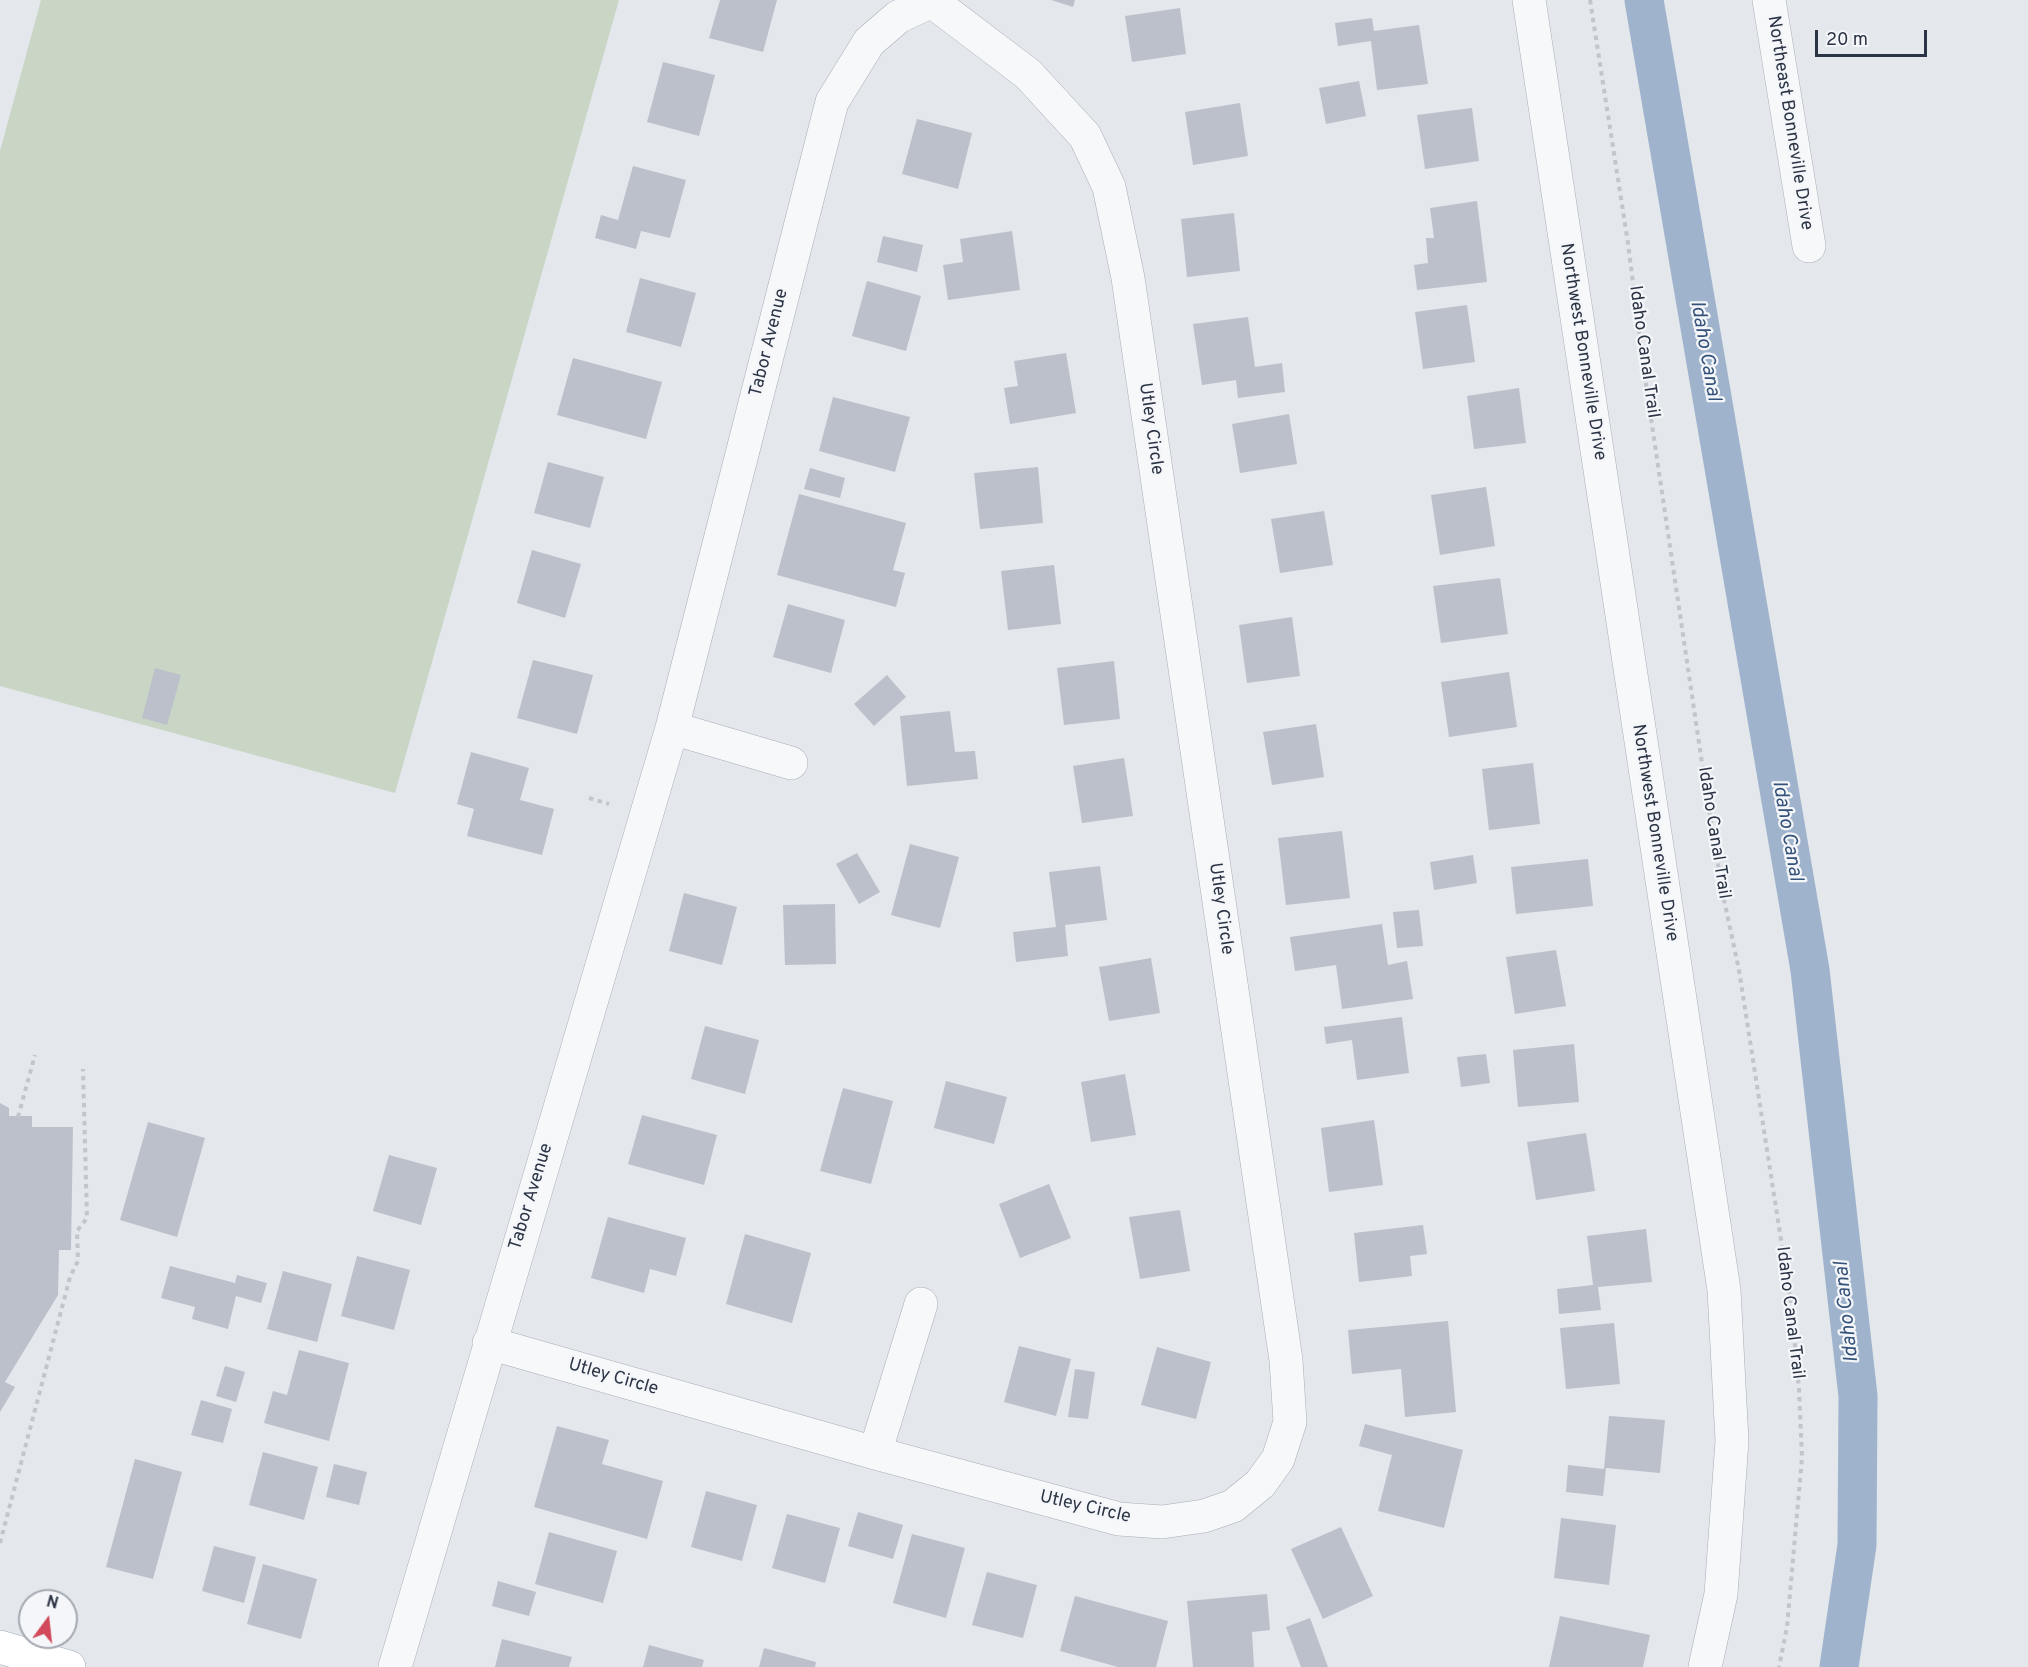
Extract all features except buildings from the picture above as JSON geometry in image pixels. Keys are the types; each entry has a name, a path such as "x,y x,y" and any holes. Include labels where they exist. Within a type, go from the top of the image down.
{"main road":[{"path":"0,1647 69,1667"}],"street":[{"name":"Northwest Bonneville Drive","path":"1529,0 1724,1290 1732,1442 1721,1594 1705,1667"},
{"name":"Northeast Bonneville Drive","path":"1769,0 1809,246"},
{"name":"Tabor Avenue","path":"394,1667 672,728 832,102 869,42 898,17 933,1"},
{"name":"Utley Circle","path":"489,1343 875,1453 1119,1519 1162,1522 1204,1516 1233,1506 1260,1484 1278,1459 1290,1422 1286,1360 1128,278 1109,187 1085,136 1028,74 933,1"},
{"path":"672,728 791,763"},
{"path":"875,1453 921,1304"}],"path":[{"name":"Idaho Canal Trail","path":"1590,0 1628,243 1643,364 1722,895 1739,970 1791,1304 1799,1389 1802,1458 1787,1627 1779,1667"},
{"path":"589,798 609,804"},
{"path":"18,1117 35,1055"},
{"path":"0,1543 70,1277 78,1261 77,1231 87,1218 83,1069"}],"green space":[{"path":"41,0 619,0 395,793 0,686 0,151"}],"waterway":[{"name":"Idaho Canal","path":"1644,0 1810,970 1858,1396 1857,1545 1839,1667"}]}
